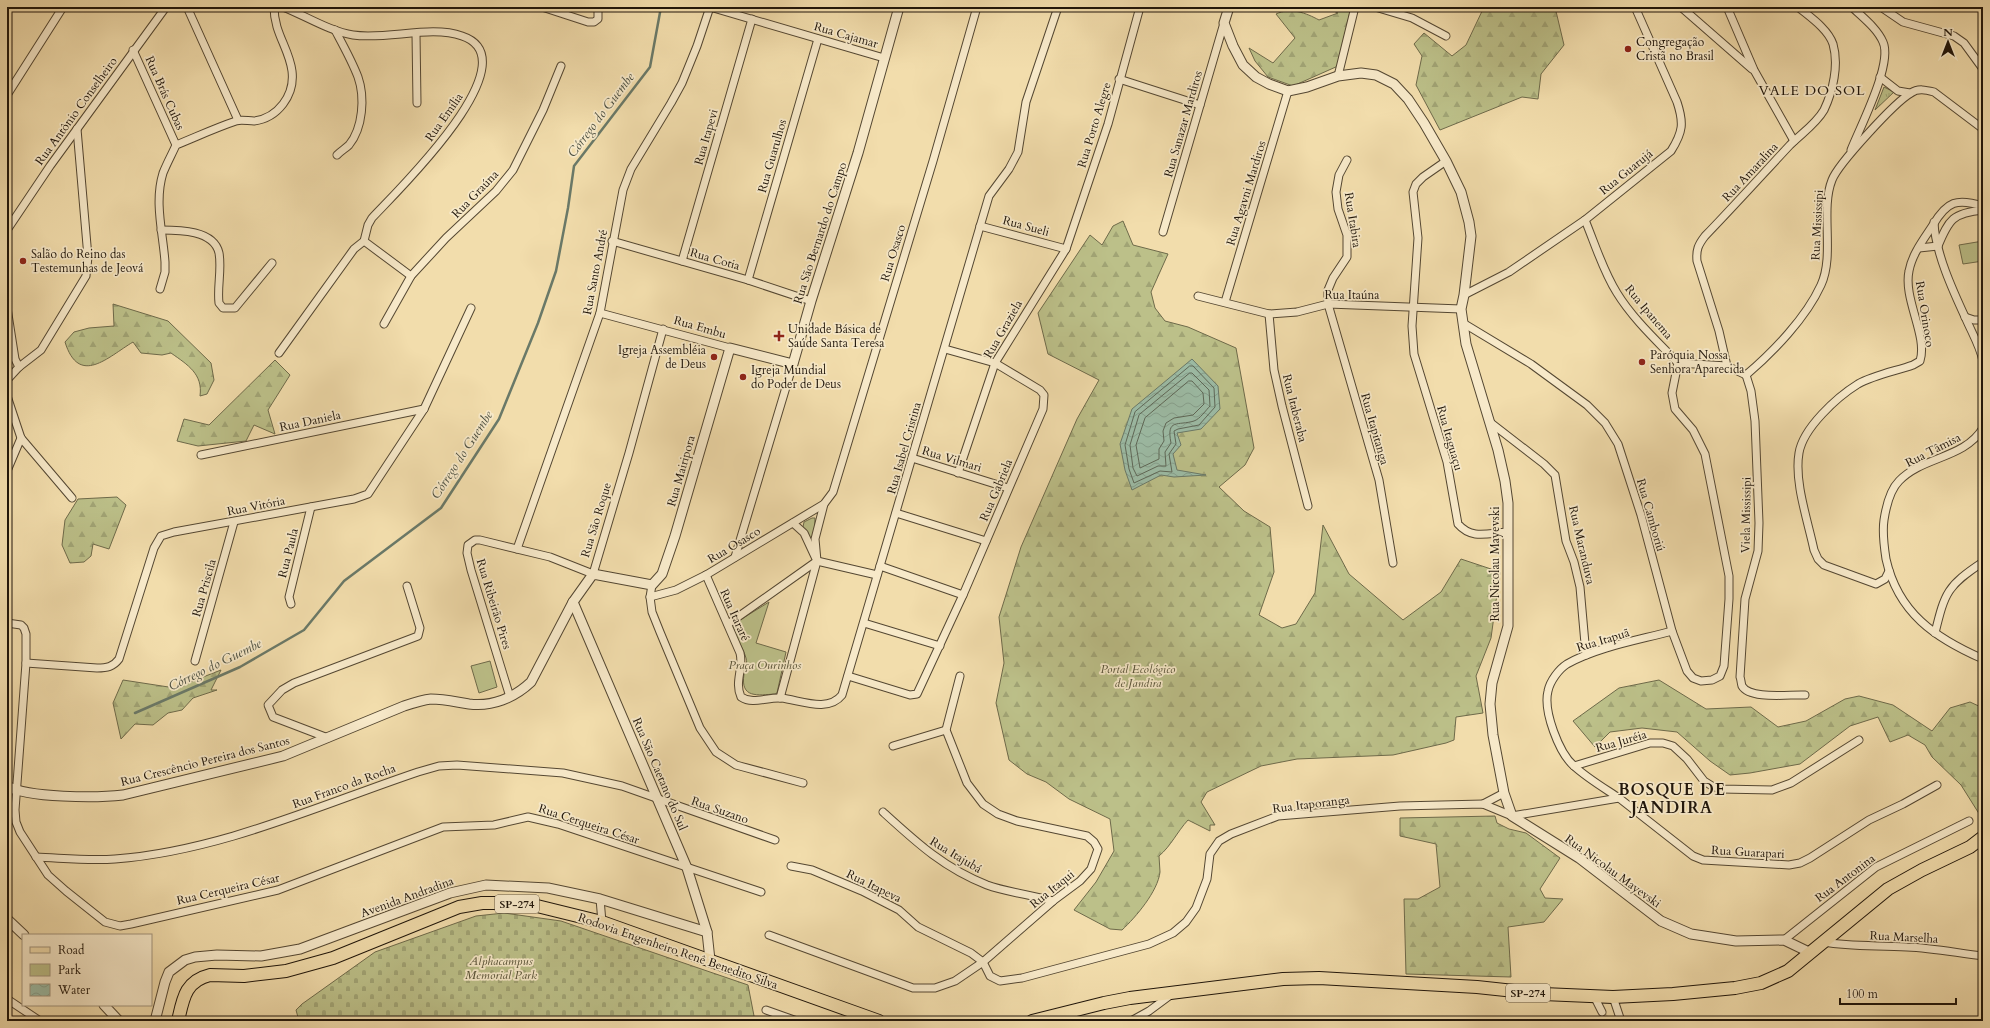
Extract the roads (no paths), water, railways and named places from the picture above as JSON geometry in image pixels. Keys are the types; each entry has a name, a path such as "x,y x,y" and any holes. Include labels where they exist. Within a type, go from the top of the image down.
{"main road":[{"name":"SP-274","path":"1032,1021 1104,1003 1283,980 1319,978 1613,997 1689,993 1735,988 1761,983 1788,971 1888,889 1922,870 1970,847 1983,837"},
{"name":"Rodovia Engenheiro Renê Benedito Silva","path":"178,1021 187,989 195,981 202,977 210,975 265,975 305,966 333,958 459,907 482,903 537,906 602,922 879,1021"}],"street":[{"path":"7,94 63,7"},
{"name":"Rua Antônio Conselheiro","path":"7,230 133,50 166,7"},
{"path":"186,7 238,120"},
{"path":"160,289 165,272 159,201 164,173 176,144 238,120 253,121 266,118 284,105 291,86 292,69 278,34 274,7"},
{"name":"Rua Emília","path":"279,353 354,249 364,241 366,229 372,218 438,146 462,113 478,86 483,64 480,48 474,42 453,33 369,36 353,35 335,30 283,7"},
{"path":"542,7 588,22 596,21 598,9"},
{"name":"Rua Cajamar","path":"710,7 884,58"},
{"name":"Rua Santo André","path":"517,549 600,313 612,240 623,190 630,169 672,103 682,83 697,46 710,7"},
{"name":"Rua São Bernardo do Campo","path":"735,557 811,301 858,153 899,7"},
{"name":"Rua Osasco","path":"650,597 676,590 706,574 824,504 833,492 933,161 977,7"},
{"name":"Rua Isabel Cristina","path":"780,698 812,704 828,704 837,702 842,696 989,196 1009,169 1018,152 1026,102 1058,7"},
{"name":"Rua Porto Alegre","path":"1066,249 1098,156 1140,7"},
{"path":"1229,7 1224,23 1233,46 1243,65 1256,77 1269,84 1288,91 1307,87 1338,76 1361,73 1376,75 1394,84 1412,105 1446,161 1461,192 1469,222 1470,249 1461,309"},
{"path":"1338,76 1355,7"},
{"path":"1375,7 1412,18 1446,36"},
{"name":"Rua Guarujá","path":"1464,295 1509,272 1585,220 1671,151 1682,128 1682,116 1678,102 1635,7"},
{"path":"1681,7 1754,70"},
{"path":"1727,7 1754,70 1794,141"},
{"name":"Rua Amaralina","path":"1727,366 1719,331 1697,261 1696,252 1698,245 1794,141 1817,120 1828,100 1834,77 1835,56 1833,44 1828,34 1798,7"},
{"path":"1848,156 1880,77 1885,53 1884,43 1879,36 1852,7"},
{"path":"1881,7 1888,10 1904,22 1954,36 1964,43 1983,69"},
{"name":"Rua Itapevi","path":"682,261 752,19"},
{"name":"Rua Sanazar Mardiros","path":"1162,232 1224,23"},
{"path":"335,30 358,77 362,101 360,119 356,133 349,145 337,155"},
{"path":"416,34 417,103"},
{"name":"Rua Guarulhos","path":"748,280 818,39"},
{"name":"Rua Brás Cubas","path":"133,50 176,144"},
{"name":"Rua Graúna","path":"384,324 411,276 446,238 496,191 513,170 561,66"},
{"path":"1880,77 1898,91 1910,93 1917,90 1934,92 1983,129"},
{"path":"1120,79 1200,105"},
{"name":"Rua Agavni Mardiros","path":"1225,302 1288,91"},
{"name":"Rua Mississipi","path":"1746,375 1767,357 1789,332 1815,297 1822,284 1826,272 1831,180 1848,156 1887,113 1910,93"},
{"path":"7,380 19,367 40,350 86,276 88,268 77,129"},
{"name":"Rua Itabira","path":"1328,304 1328,290 1333,278 1347,257 1347,235 1338,209 1336,192 1339,175 1347,160"},
{"name":"Rua Itaguaçu","path":"1446,161 1423,177 1416,184 1413,192 1418,238 1417,265 1412,306 1414,354 1447,462 1458,524 1464,531 1472,534 1507,532"},
{"name":"Rua Orinoco","path":"1889,571 1882,583 1870,583 1824,565 1818,559 1814,550 1800,484 1799,452 1808,432 1821,416 1858,384 1913,365 1920,361 1919,338 1908,286 1909,271 1913,258 1934,222 1950,204 1964,201 1983,206"},
{"path":"1938,246 1949,222 1956,216 1983,210"},
{"name":"Rua Ipanema","path":"1585,220 1617,293 1630,311 1678,363"},
{"path":"1934,222 1935,238 1965,317 1981,349 1983,361"},
{"name":"Rua Sueli","path":"980,226 1066,249"},
{"path":"161,230 192,233 206,237 214,244 219,252 219,303 223,308 235,308 272,263"},
{"name":"Rua Cotia","path":"612,240 748,280 811,301"},
{"path":"364,241 411,276"},
{"path":"1919,248 1938,246"},
{"name":"Rua Graziela","path":"958,473 995,363 1066,249"},
{"name":"Rua Itaúna","path":"1198,296 1269,314 1297,312 1328,304 1461,309"},
{"name":"Rua Itapitanga","path":"1328,304 1379,480 1393,563"},
{"path":"7,308 15,359 19,367"},
{"name":"Rua Vitória","path":"26,663 97,668 107,668 114,665 119,659 157,541 161,536 174,532 354,499 368,494 424,409 471,308"},
{"name":"Rua Nicolau Mayevski","path":"1461,309 1466,344 1491,423 1505,481 1508,503 1508,626 1492,683 1490,704 1493,735 1504,793 1512,816 1578,858 1661,921 1691,934 1736,941 1784,940 1811,953"},
{"name":"Rua Embu","path":"600,313 793,364"},
{"name":"Rua Itaberaba","path":"1269,314 1274,370 1308,506"},
{"path":"1965,317 1974,320 1983,320"},
{"name":"Rua Camboriú","path":"1462,324 1531,364 1587,405 1606,423 1618,444 1641,515 1672,631 1687,671 1694,678 1701,681 1712,680 1720,676 1726,657 1729,576 1705,454 1693,430 1675,409 1672,394 1678,363"},
{"name":"Rua São Roque","path":"510,696 522,690 531,682 573,602 593,574 629,453 663,329"},
{"path":"1981,349 1983,340"},
{"name":"Rua Mairipora","path":"650,597 652,585 662,574 675,536 730,348"},
{"name":"Rua Gabriela","path":"848,676 910,696 917,694 963,595 1043,409 1044,402 1040,390 995,363 945,349"},
{"path":"1678,363 1727,366 1746,375"},
{"name":"Viela Mississipi","path":"1746,375 1751,391 1755,421 1759,523 1758,551 1745,600 1740,677 1742,686 1748,691 1756,694 1805,695"},
{"path":"7,396 21,438 72,498"},
{"name":"Rua Daniela","path":"200,455 424,409"},
{"name":"Rua Maranduva","path":"1491,423 1544,464 1555,475 1566,541 1574,562 1580,587 1586,655"},
{"name":"Rua Tâmisa","path":"1983,428 1969,444 1954,454 1912,471 1898,481 1885,510 1883,529 1889,571 1893,584 1908,609 1934,633 1952,645 1983,659"},
{"path":"7,471 21,438"},
{"name":"Rua Vilmari","path":"912,458 1008,488"},
{"name":"Rua Osasco","path":"780,698 816,561 816,538 824,504"},
{"name":"Rua Paula","path":"291,604 288,597 311,507"},
{"path":"896,513 986,542"},
{"name":"Rua Priscila","path":"195,661 234,522"},
{"path":"793,523 804,533 816,561"},
{"name":"Rua Ribeirão Pires","path":"510,696 471,570 467,548 470,542 480,540 517,549"},
{"path":"517,549 550,557 593,574 652,585"},
{"path":"728,624 816,561 877,575"},
{"path":"1934,633 1942,603 1950,588 1983,562"},
{"path":"880,566 963,595"},
{"name":"Rua Itararé","path":"706,574 742,660 738,684 741,697 746,700 754,701 780,698"},
{"path":"328,738 273,717 270,713 268,705 282,690 294,683 415,639 418,636 420,628 407,586"},
{"path":"650,597 652,612 700,728 716,752 736,765 803,783"},
{"name":"Rua São Caetano do Sul","path":"573,602 686,868 707,932 710,960"},
{"name":"Rua Cerqueira César","path":"7,623 21,625 24,628 26,663 16,791 16,822 20,832 48,875 105,922 120,926 278,890 443,827 494,825 522,817 544,820 760,892"},
{"path":"864,623 940,646"},
{"name":"Rua Itapuã","path":"1619,798 1574,766 1562,752 1548,710 1548,691 1555,676 1566,665 1586,655 1672,631"},
{"path":"893,746 946,730 960,676"},
{"name":"Rua Crescêncio Pereira dos Santos","path":"16,791 82,797 107,797 123,795 283,756 404,706 418,702 439,700 480,705 498,702 510,696"},
{"name":"Rua Itaqui","path":"769,935 913,988 935,988 955,981 983,962 1053,901 1080,881 1091,869 1098,849 1094,842 1087,836 1017,821 998,814 983,804 967,783 946,730"},
{"name":"Rua Juréia","path":"1574,766 1650,743 1663,743 1673,746 1687,759 1704,780 1712,786 1721,789 1772,790 1791,783 1859,740"},
{"name":"Rua Franco da Rocha","path":"36,857 96,860 116,859 192,846 281,820 439,766 484,766 563,773 622,786 658,800"},
{"name":"Rua Guarapari","path":"1619,798 1693,856 1702,860 1789,865 1800,863 1810,858 1869,820 1937,785"},
{"path":"7,786 16,791"},
{"name":"Rua Itaporanga","path":"1483,804 1504,793"},
{"path":"1512,816 1619,798"},
{"name":"Rua Suzano","path":"658,800 775,840"},
{"name":"Rua Itaporanga","path":"983,962 990,976 1000,981 1022,978 1148,944 1173,933 1186,922 1196,908 1207,879 1210,854 1219,841 1231,834 1278,816 1400,806 1483,804 1512,816"},
{"name":"Rua Itajubá","path":"883,812 924,850 959,872 989,886 1033,895 1053,901"},
{"name":"Rua Antonina","path":"1784,940 1876,867 1969,821"},
{"name":"Rua Itapeva","path":"792,866 812,870 862,891 899,910 918,927 971,953 983,962"},
{"name":"Avenida Andradina","path":"155,1021 169,972 185,960 195,957 217,955 260,956 300,949 450,893 486,885 548,888 600,899 707,932"},
{"path":"600,899 602,922"},
{"path":"7,919 23,934"},
{"name":"Rua Marselha","path":"1824,942 1846,946 1906,947 1948,950 1983,956"},
{"path":"1130,1021 1149,1012 1174,993"},
{"path":"1594,996 1602,1012"},
{"path":"1613,997 1621,1021"},
{"path":"7,999 40,1021"},
{"path":"827,1003 860,1021"},
{"path":"105,1006 119,1021"},
{"path":"766,1010 797,1021"}],"water":[{"path":"1192,359 1218,386 1220,409 1201,429 1177,433 1181,445 1173,454 1177,470 1206,475 1174,477 1161,475 1132,490 1125,470 1120,444 1132,409"}],"waterway":[{"name":"Córrego do Guembe","path":"135,713 240,667 304,630 344,581 441,508 499,419 538,323 556,271 574,166 650,67 661,7"}],"tunnel":[{"path":"1602,1012 1606,1021"}],"place":[{"name":"Congregação Cristã no Brasil","path":"1628,49"},
{"name":"Salão do Reino das Testemunhas de Jeová","path":"23,261"},
{"name":"Unidade Básica de Saúde Santa Teresa","path":"779,336"},
{"name":"Igreja Assembléia de Deus","path":"714,357"},
{"name":"Paróquia Nossa Senhora Aparecida","path":"1642,362"},
{"name":"Igreja Mundial do Poder de Deus","path":"743,377"}],"district":[{"name":"VALE DO SOL","path":"1812,90"},
{"name":"BOSQUE DE JANDIRA","path":"1672,799"}],"park label":[{"name":"Praça Ourinhos","path":"765,665"},
{"name":"Portal Ecológico de Jandira","path":"1138,676"},
{"name":"Alphacampus Memorial Park","path":"501,968"}]}
